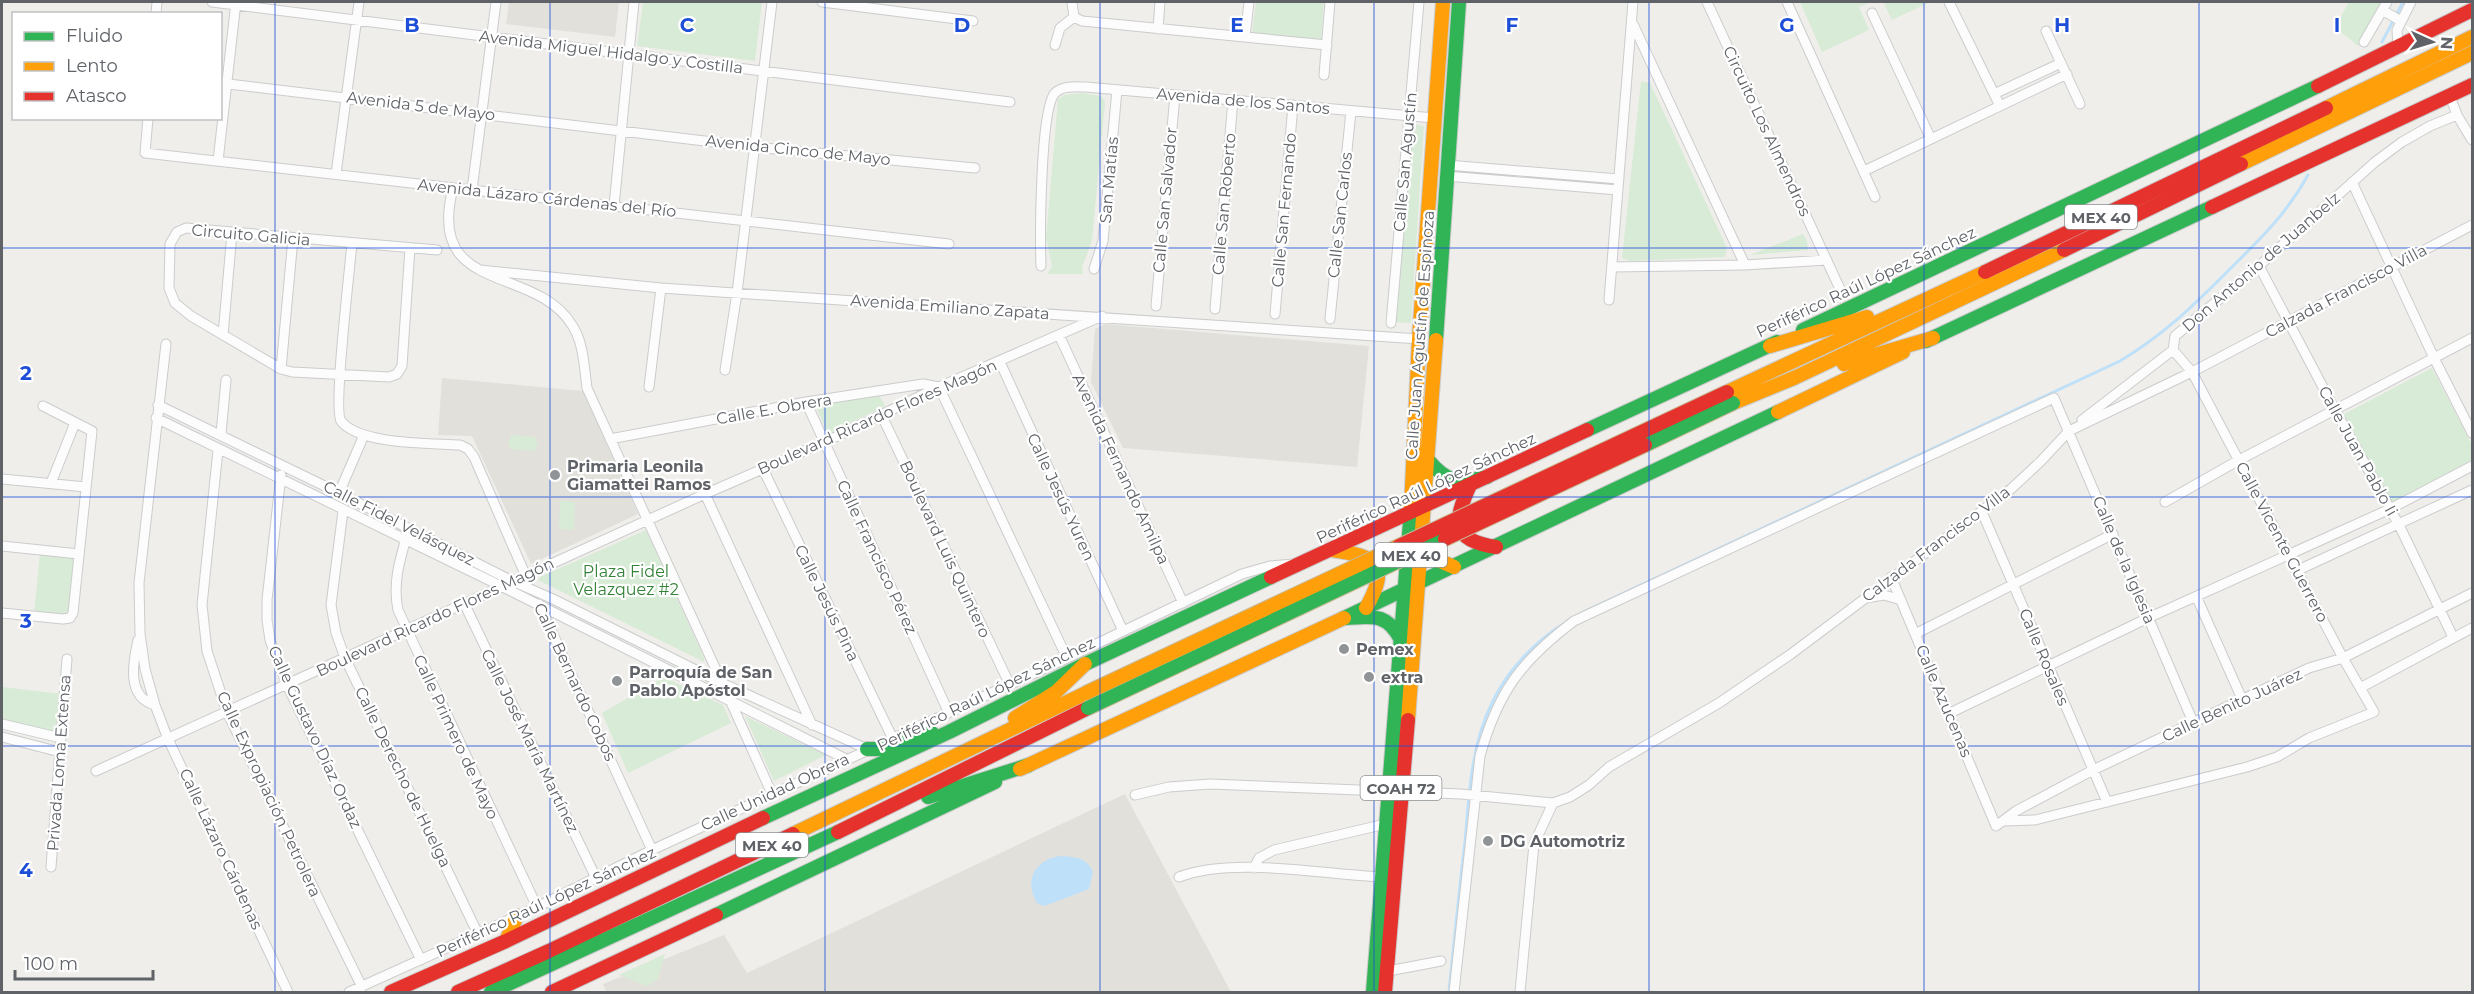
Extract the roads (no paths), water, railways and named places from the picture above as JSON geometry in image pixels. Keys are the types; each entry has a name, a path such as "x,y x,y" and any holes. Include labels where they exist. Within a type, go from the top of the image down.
{"main road":[{"name":"Calle Juan Agustín de Espinoza","path":"1385,993 1381,972 1395,793 1400,639 1411,513 1419,339 1443,2"},
{"name":"Calle Juan Agustín de Espinoza","path":"1395,793 1422,553 1459,2"},
{"name":"Periférico Raúl López Sánchez","path":"391,993 949,732 1085,664 1770,346 2398,48 2472,10"},
{"name":"MEX 40","path":"491,993 879,813 1088,708 1730,398 1928,298 2472,37"},
{"name":"MEX 40","path":"458,993 940,765 1086,693 1730,398 1794,378 2472,54"},
{"path":"552,993 850,853 1029,765 1419,584 1933,338 2472,85"},
{"path":"1770,346 1928,298"},
{"path":"1434,361 1419,339 1437,315"},
{"path":"1794,378 1933,338"},
{"path":"1428,460 1439,474 1451,480 1466,481 1487,477"},
{"path":"1470,485 1459,507 1458,527 1466,540 1471,543 1497,547"},
{"path":"1331,550 1363,555 1377,567 1380,582 1364,609"},
{"path":"1422,553 1454,567"},
{"path":"1345,618 1372,617 1387,620 1395,628 1400,639"},
{"path":"940,765 1056,692 1085,664"},
{"path":"867,749 882,749 921,734 949,732"},
{"path":"879,813 1029,765"},
{"path":"506,941 517,916"},
{"name":"Calle Juan Agustín de Espinoza","path":"1373,993 1381,972"}],"street":[{"name":"Avenida Miguel Hidalgo y Costilla","path":"212,2 236,3 1010,102"},
{"path":"336,174 359,2"},
{"path":"472,190 496,2"},
{"path":"614,206 634,2"},
{"path":"725,370 737,293 772,2"},
{"path":"822,2 974,21"},
{"path":"1072,2 1074,17"},
{"path":"1158,29 1160,2"},
{"path":"1245,38 1249,2"},
{"path":"1324,75 1330,2"},
{"name":"Calle San Agustín","path":"1391,322 1419,2"},
{"path":"1609,300 1634,2"},
{"name":"Circuito Los Almendros","path":"1707,2 1840,290"},
{"path":"1786,2 1875,197"},
{"path":"1949,2 2000,106"},
{"path":"2398,48 2398,20 2411,2"},
{"path":"222,99 236,3"},
{"path":"2364,42 2385,8 2398,20"},
{"path":"1872,13 1931,139"},
{"path":"1074,17 1082,21 1327,45"},
{"path":"1055,45 1060,28 1074,17"},
{"path":"1632,22 1745,265"},
{"path":"2046,31 2080,104"},
{"path":"1994,94 2061,63"},
{"path":"1864,171 2067,74"},
{"name":"Avenida 5 de Mayo","path":"223,83 621,129"},
{"name":"Avenida de los Santos","path":"1041,266 1042,184 1049,106 1055,93 1070,86 1434,118"},
{"name":"San Matías","path":"1094,269 1103,240 1117,90"},
{"name":"Calle San Salvador","path":"1156,306 1175,95"},
{"path":"2450,96 2457,115 2472,140"},
{"name":"Calle San Roberto","path":"1215,309 1233,100"},
{"name":"Calle San Fernando","path":"1275,314 1293,105"},
{"name":"Calle San Carlos","path":"1330,319 1351,111"},
{"name":"Don Antonio de Juanbelz","path":"2192,372 2173,350 2175,336 2259,266 2352,182 2402,142 2430,126 2457,115"},
{"name":"Avenida Lázaro Cárdenas del Río","path":"148,120 145,153 949,244"},
{"path":"218,161 221,120"},
{"name":"Avenida Cinco de Mayo","path":"621,129 755,147 975,168"},
{"path":"1446,170 1619,179"},
{"path":"1446,170 1618,190"},
{"path":"1576,186 1577,176"},
{"path":"2352,182 2434,358 2472,433"},
{"path":"453,188 449,203 449,232 461,256 480,270 539,296 562,313 579,337 587,388 772,794"},
{"name":"Calzada Francisco Villa","path":"1553,803 1570,797 1589,785 1609,767 1719,703 1791,654 1891,577 1982,512 2033,468 2068,431 2192,372 2472,225"},
{"name":"Circuito Galicia","path":"410,248 402,366 397,374 389,377 281,369 190,316 171,295 170,244 177,232 186,228 437,250"},
{"path":"223,335 232,233"},
{"path":"281,369 293,238"},
{"path":"339,493 364,435 341,420 338,414 352,243"},
{"path":"1612,267 1745,265 1827,260"},
{"name":"Calle Juan Pablo Ii","path":"2259,266 2399,525 2453,637"},
{"name":"Avenida Emiliano Zapata","path":"480,270 661,288 1419,339"},
{"path":"650,387 661,288"},
{"name":"Boulevard Ricardo Flores Magón","path":"96,771 405,629 825,442 939,387 1102,316"},
{"name":"Avenida Fernando Amilpa","path":"1059,335 1183,603"},
{"path":"2165,502 2239,460 2472,338"},
{"name":"Calle Lázaro Cárdenas","path":"166,344 139,583 140,634 145,669 168,739 288,993"},
{"path":"2068,431 2173,350"},
{"name":"Calle Jesús Yuren","path":"1000,362 1123,631"},
{"name":"Calle Vicente Guerrero","path":"2107,802 2247,767 2277,757 2309,738 2374,712 2296,571 2192,372"},
{"path":"221,434 226,380"},
{"name":"Calle E. Obrera","path":"610,440 806,402 923,384 939,387"},
{"path":"939,387 1067,658"},
{"name":"Calle de la Iglesia","path":"1473,795 1479,756 1489,724 1505,691 1523,665 1544,643 1574,621 2054,398 2193,722"},
{"name":"Calle Francisco Pérez","path":"806,402 948,711"},
{"name":"Calle Fidel Velásquez","path":"158,405 284,465 512,581 722,683 867,749"},
{"path":"2,613 63,619 70,618 73,613 92,431 43,406"},
{"name":"Boulevard Luis Quintero","path":"881,414 1009,683"},
{"name":"Calle Fidel Velásquez","path":"156,418 501,586 846,759"},
{"path":"51,483 75,423"},
{"name":"Calle Bernardo Cobos","path":"364,435 460,445 468,449 652,850"},
{"name":"Calle Expropiación Petrolera","path":"218,450 202,605 207,651 227,712 362,987"},
{"name":"Calle Gustavo Díaz Ordaz","path":"284,465 280,479 267,600 270,640 287,685 421,960"},
{"path":"1950,713 2148,618 2390,510 2472,466"},
{"name":"Calle Jesús Pina","path":"763,469 892,737"},
{"path":"2,479 86,487"},
{"path":"2296,571 2472,490"},
{"path":"705,494 812,725"},
{"name":"Calle Derecho de Huelga","path":"343,511 331,605 336,633 345,658 478,934"},
{"name":"Calle Rosales","path":"1982,512 2107,802"},
{"name":"Calle Primero de Mayo","path":"409,528 395,586 398,610 537,907"},
{"path":"1915,634 2113,534"},
{"path":"2,546 79,554"},
{"name":"Calle Unidad Obrera","path":"349,993 537,907 892,737 1255,570 1303,563"},
{"name":"Calle Azucenas","path":"1891,577 1999,823"},
{"name":"Calle Benito Juárez","path":"1999,823 2016,811 2093,770 2310,668 2343,658 2472,593"},
{"path":"1865,598 1884,595 1901,600"},
{"path":"2197,598 2242,699"},
{"name":"Calle José María Martínez","path":"464,603 596,878"},
{"path":"2360,688 2472,628"},
{"name":"Calle Lázaro Cárdenas","path":"140,634 134,657 136,691 141,698 155,705"},
{"name":"Privada Loma Extensa","path":"51,867 67,659"},
{"path":"2,724 61,738"},
{"path":"2,737 60,752"},
{"path":"1135,795 1169,787 1210,784 1461,794 1553,803 1534,844 1520,993"},
{"path":"1454,993 1473,795"},
{"path":"1999,823 2035,820 2107,802"},
{"path":"1254,868 1259,858 1270,851 1393,823"},
{"path":"1179,877 1208,868 1254,868 1388,877"},
{"path":"1381,972 1441,961"}],"water":[{"path":"1060,856 1075,858 1087,863 1093,872 1089,889 1045,906 1038,904 1031,888 1034,873 1043,862"}],"waterway":[{"path":"2382,42 2403,2"},
{"path":"1581,613 2120,361 2163,331 2213,286 2271,227 2308,175"},
{"path":"1449,992 1470,789 1479,736 1498,691 1514,668 1543,639 1565,623"}],"place":[{"name":"Primaria Leonila Giamattei Ramos","path":"555,475"},
{"name":"Pemex","path":"1344,649"},
{"name":"extra","path":"1369,677"},
{"name":"Parroquía de San Pablo Apóstol","path":"617,681"},
{"name":"DG Automotriz","path":"1488,841"}],"park label":[{"name":"Plaza Fidel Velazquez #2","path":"626,580"}]}
